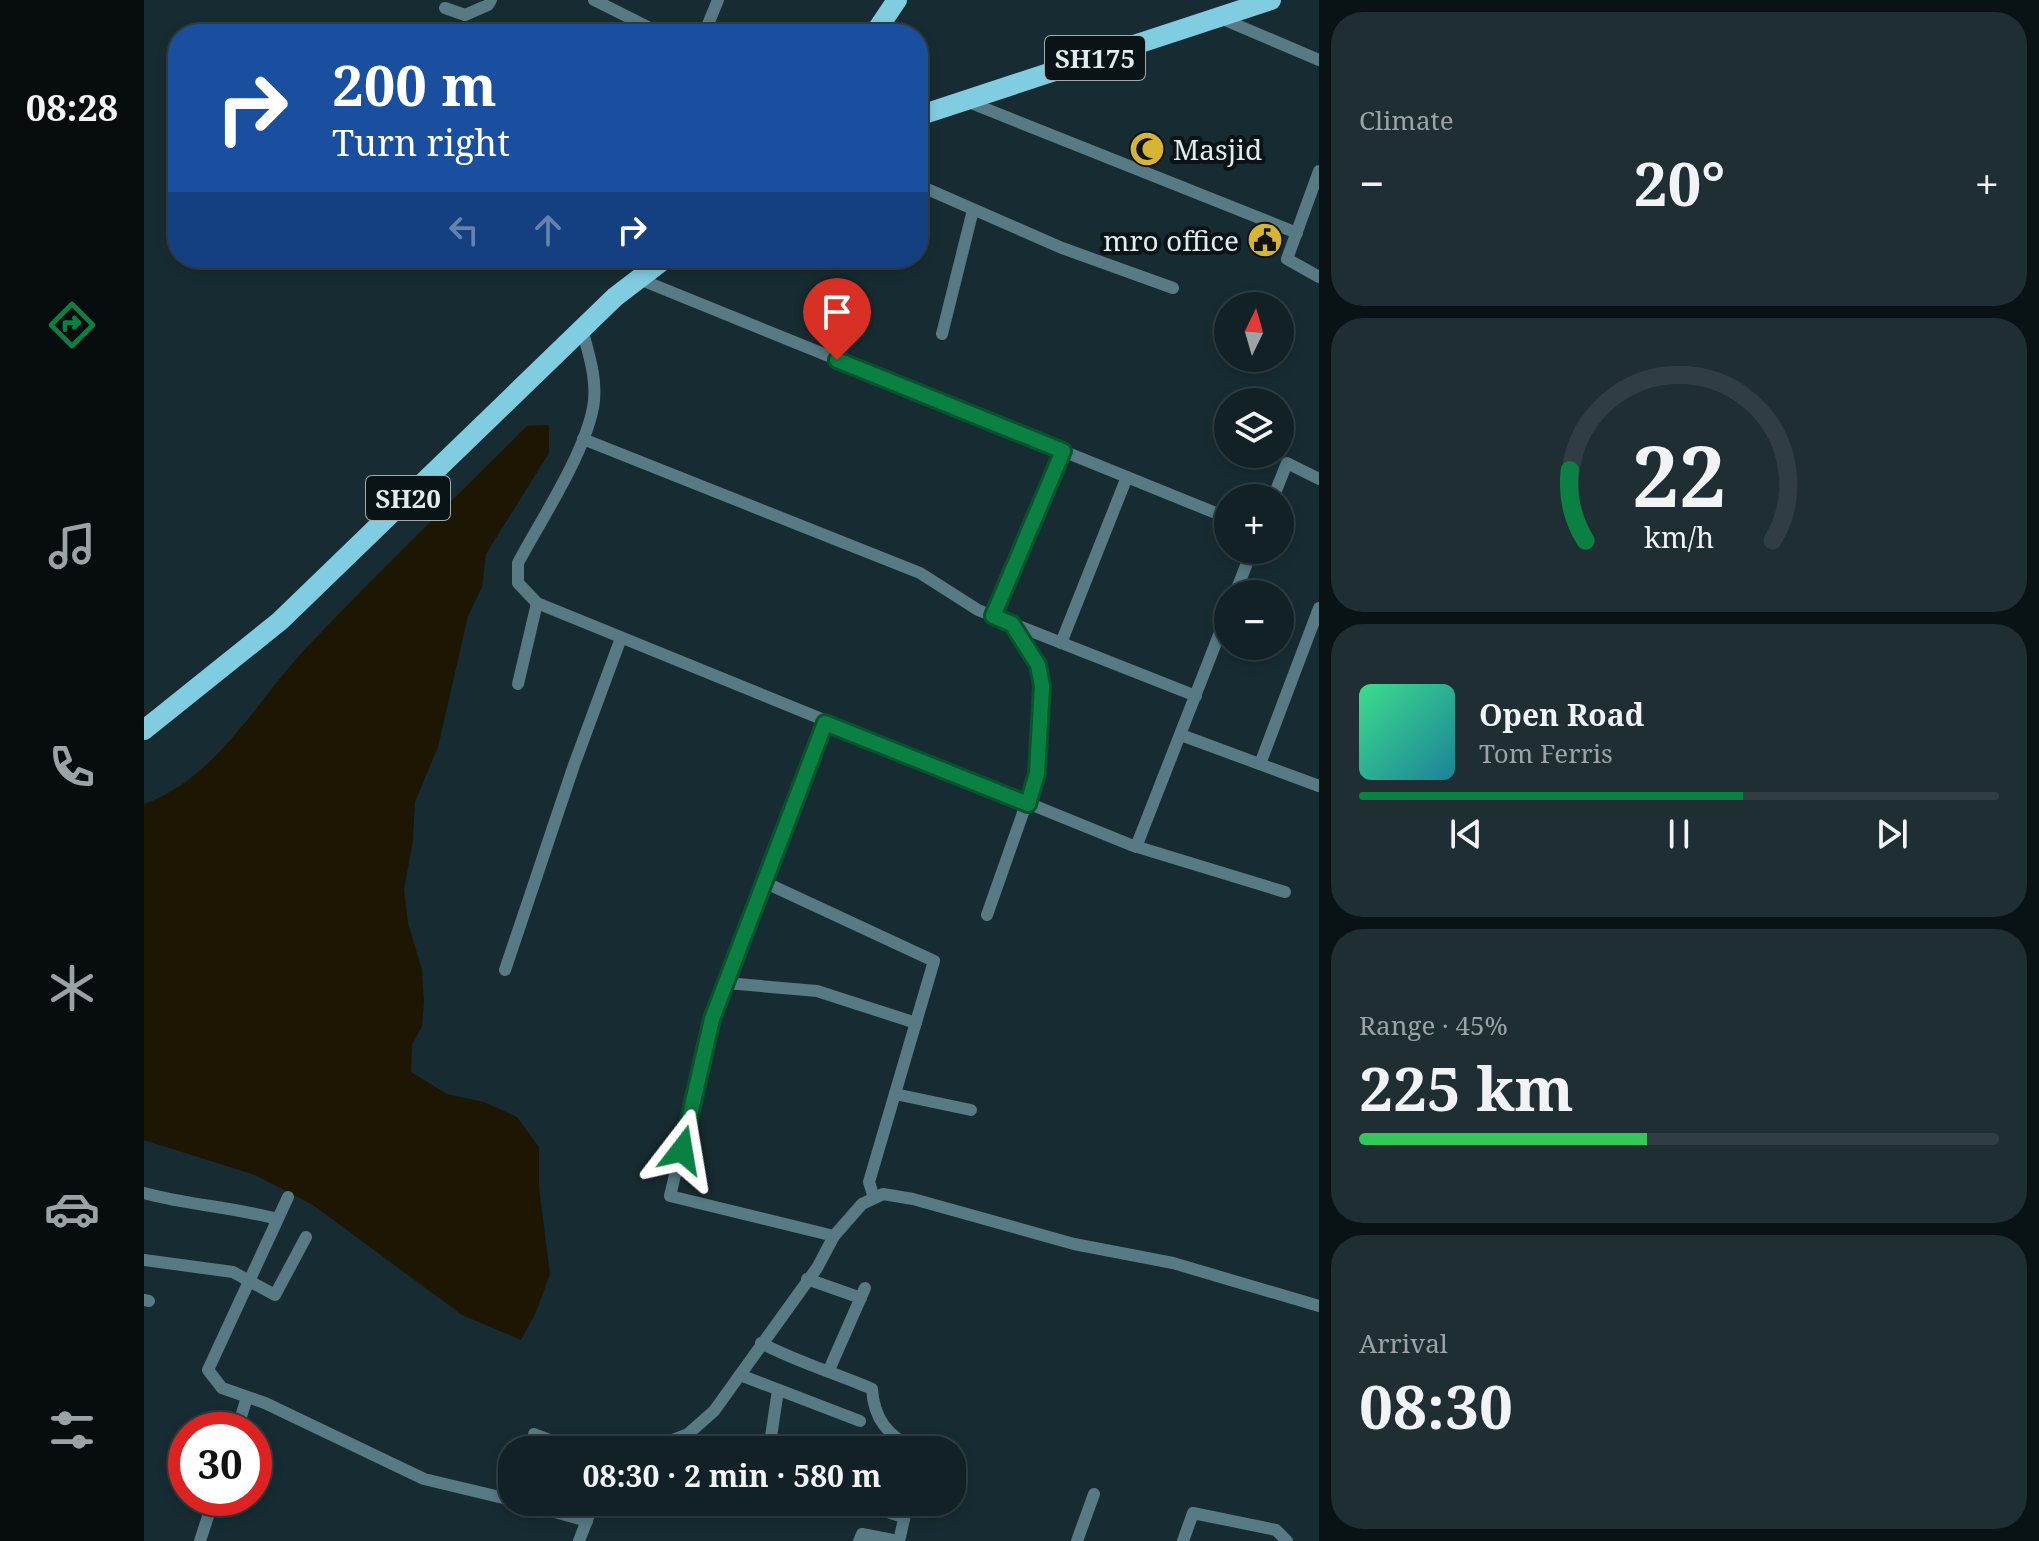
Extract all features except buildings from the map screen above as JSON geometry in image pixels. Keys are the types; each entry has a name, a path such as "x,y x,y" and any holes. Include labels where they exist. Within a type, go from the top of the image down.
{"main road":[{"path":"881,24 897,0"},
{"name":"SH175","path":"928,113 1271,0"},
{"name":"SH20","path":"144,730 280,621 582,329 651,269"}],"street":[{"path":"445,8 465,15 488,5 491,0"},
{"path":"594,0 642,24"},
{"path":"708,24 718,0"},
{"path":"1218,17 1319,60"},
{"path":"966,101 1297,233"},
{"path":"1319,171 1287,259 1319,277"},
{"path":"928,190 1062,248 1173,288"},
{"path":"942,334 973,210"},
{"path":"651,269 1063,451 1214,512"},
{"path":"582,329 594,374 593,406 583,439 518,563 518,583 537,603 825,723 1136,847 1285,892"},
{"path":"583,439 920,573 993,616 1196,696"},
{"path":"993,616 1063,451"},
{"path":"1279,484 1287,463 1319,479"},
{"path":"1061,643 1127,477"},
{"path":"518,684 537,603"},
{"path":"1260,764 1319,608"},
{"path":"987,915 1037,773 1042,686 1038,665 1012,624"},
{"path":"505,970 574,765 621,638"},
{"path":"1136,847 1214,649"},
{"path":"825,723 712,1019 670,1196 834,1236"},
{"path":"1181,735 1319,786"},
{"path":"764,882 934,961 869,1182 874,1198"},
{"path":"726,983 817,991 916,1023"},
{"path":"895,1094 971,1110"},
{"path":"144,1193 187,1204 236,1207 277,1219"},
{"path":"684,1436 714,1411 817,1268 834,1236 862,1204 883,1194 913,1199 1074,1244 1173,1263 1319,1306"},
{"path":"288,1197 208,1370 222,1388 424,1479 498,1497"},
{"path":"144,1260 233,1272 275,1295 306,1237"},
{"path":"807,1279 863,1293 829,1370"},
{"path":"761,1343 786,1357 829,1370 872,1389 873,1408 881,1426 895,1436"},
{"path":"740,1375 860,1421"},
{"path":"771,1436 778,1390"},
{"path":"242,1412 247,1397"},
{"path":"534,1434 539,1436"},
{"path":"1077,1541 1094,1494"},
{"path":"1183,1541 1193,1513 1276,1530 1287,1541"},
{"path":"200,1541 208,1516"},
{"path":"569,1516 587,1521"},
{"path":"579,1541 589,1516"},
{"path":"859,1541 862,1534 898,1541 903,1517 900,1516"}],"shaded area":[{"path":"549,425 549,453 486,554 482,587 468,616 438,747 415,802 413,840 404,890 408,923 422,970 424,1002 422,1026 412,1045 411,1072 447,1094 484,1102 517,1117 539,1147 539,1187 550,1274 536,1312 521,1340 462,1315 313,1205 255,1175 144,1140 144,804 170,792 215,757 308,646 527,426"}],"place":[{"name":"Masjid","path":"1147,149"},
{"name":"mro office","path":"1265,240"}],"route":[{"path":"682,1150 712,1019 825,723 1028,804 1037,773 1042,686 1038,665 1012,624 993,616 1063,451 837,360"}]}
